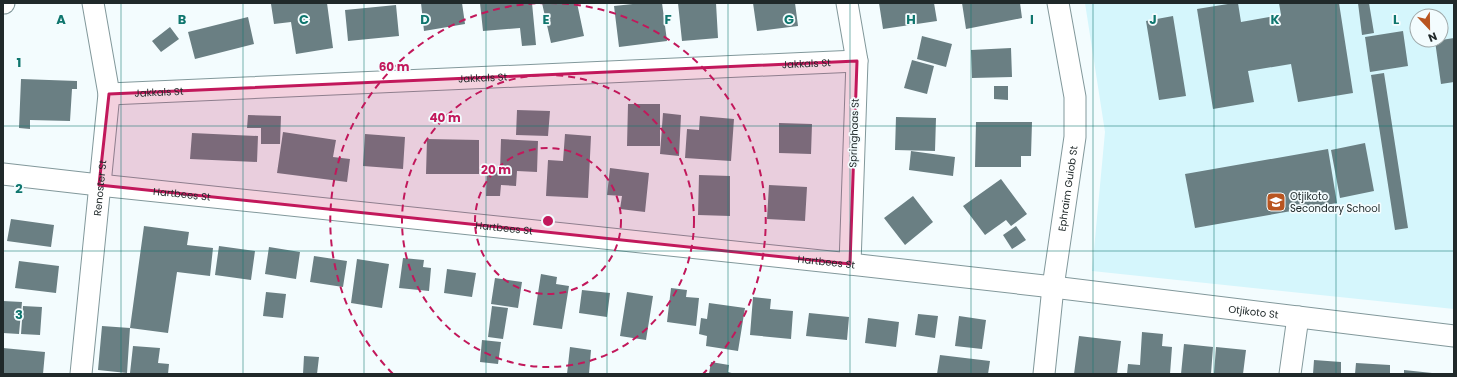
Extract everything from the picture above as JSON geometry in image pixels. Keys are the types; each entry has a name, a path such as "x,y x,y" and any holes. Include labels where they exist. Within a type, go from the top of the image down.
{"street":[{"name":"Renoster St","path":"81,374 109,94 94,3"},
{"name":"Springhaas St","path":"847,3 857,61 850,264"},
{"name":"Ephraim Guiob St","path":"1044,374 1053,287 1076,137 1075,97 1058,3"},
{"name":"Jakkals St","path":"109,94 857,61"},
{"name":"Hartbees St","path":"3,174 1053,287"},
{"name":"Otjikoto St","path":"1053,287 1454,336"},
{"path":"1290,374 1298,317"}],"highlighted area":[{"path":"857,61 850,264 99,185 109,94"}],"shaded area":[{"name":"Otjikoto Secondary School","path":"1085,3 1454,3 1454,309 1092,271 1105,132"}],"building":[{"path":"327,3 333,48 296,54 291,22 274,24 271,4"},
{"path":"421,3 462,3 465,24 424,31"},
{"path":"480,3 532,3 536,45 522,46 520,28 483,31"},
{"path":"542,3 577,3 584,36 551,43"},
{"path":"642,3 662,3 667,41 619,47 614,6"},
{"path":"678,3 716,3 718,38 682,41"},
{"path":"753,3 795,3 798,26 757,31"},
{"path":"879,3 934,3 937,21 883,29"},
{"path":"962,3 1020,3 1022,18 966,29"},
{"path":"1238,3 1241,22 1281,15 1279,3 1339,3 1353,93 1298,102 1291,64 1248,71 1254,102 1213,109 1197,9"},
{"path":"1358,3 1369,3 1374,33 1362,35"},
{"path":"396,5 399,36 348,41 345,10"},
{"path":"1173,16 1186,96 1159,100 1146,21"},
{"path":"248,17 254,44 195,59 188,32"},
{"path":"170,27 179,39 161,52 152,41"},
{"path":"1403,31 1408,66 1370,72 1365,37"},
{"path":"922,36 952,44 946,67 917,59"},
{"path":"1454,38 1454,82 1441,84 1436,48 1449,48 1449,39"},
{"path":"1011,48 1012,77 972,78 971,50"},
{"path":"912,60 934,66 927,94 904,88"},
{"path":"1384,73 1408,228 1395,230 1371,75"},
{"path":"21,79 77,81 77,89 72,89 70,121 30,120 30,129 19,128"},
{"path":"994,86 1008,86 1008,100 994,99"},
{"path":"628,104 660,104 660,146 627,146"},
{"path":"517,110 550,111 548,136 516,135"},
{"path":"663,113 681,115 679,156 660,154"},
{"path":"248,115 281,116 280,144 261,144 261,128 247,128"},
{"path":"700,116 734,119 731,161 685,158 687,129 699,130"},
{"path":"896,117 936,118 935,151 895,150"},
{"path":"976,122 1032,122 1031,156 1021,156 1021,167 975,167"},
{"path":"779,123 812,124 811,154 779,153"},
{"path":"283,132 336,140 333,157 350,159 347,182 277,173"},
{"path":"192,133 258,136 257,162 190,159"},
{"path":"365,134 405,137 403,169 363,166"},
{"path":"565,134 591,136 588,198 546,196 548,160 563,161"},
{"path":"427,139 479,140 479,174 426,174"},
{"path":"501,139 538,141 537,172 517,171 516,186 501,185 500,196 486,196 487,170 500,171"},
{"path":"1365,143 1374,191 1340,198 1331,150"},
{"path":"1328,149 1337,203 1195,228 1185,174"},
{"path":"911,151 955,157 953,176 909,170"},
{"path":"610,168 649,173 645,212 620,209 622,196 607,195"},
{"path":"699,175 730,176 730,216 698,215"},
{"path":"1001,179 1027,214 1011,226 1006,220 985,235 963,206"},
{"path":"769,185 807,187 805,221 767,219"},
{"path":"913,196 933,222 905,245 884,218"},
{"path":"11,219 54,225 51,247 7,241"},
{"path":"144,226 189,232 187,245 213,248 210,276 177,272 168,333 130,328"},
{"path":"1016,226 1026,240 1012,249 1003,235"},
{"path":"219,246 255,251 251,280 215,275"},
{"path":"269,247 300,252 296,279 265,274"},
{"path":"314,256 347,261 343,287 310,282"},
{"path":"403,258 424,260 423,267 431,268 429,291 399,288"},
{"path":"357,259 389,264 382,308 351,303"},
{"path":"19,261 59,266 56,293 15,288"},
{"path":"447,269 476,273 472,297 444,293"},
{"path":"541,274 557,277 556,284 569,286 562,329 533,325"},
{"path":"495,278 522,282 518,308 491,304"},
{"path":"671,288 687,290 686,297 699,298 696,326 667,322"},
{"path":"582,290 610,293 607,317 579,313"},
{"path":"266,292 286,294 283,318 263,316"},
{"path":"627,292 653,296 646,340 620,336"},
{"path":"753,297 771,299 770,309 793,311 791,339 750,335"},
{"path":"3,301 22,302 19,334 3,333"},
{"path":"709,303 745,308 738,351 706,346 707,336 699,334 701,318 707,319"},
{"path":"23,306 42,307 40,335 21,334"},
{"path":"492,306 508,308 503,339 488,337"},
{"path":"809,313 849,317 847,340 806,336"},
{"path":"918,314 938,316 935,338 915,335"},
{"path":"959,316 986,320 982,349 955,346"},
{"path":"868,318 899,322 896,347 865,343"},
{"path":"102,326 130,328 127,373 98,370"},
{"path":"1142,332 1163,334 1162,346 1172,347 1170,374 1127,374 1128,364 1140,365"},
{"path":"1079,336 1121,341 1117,374 1074,374"},
{"path":"482,340 501,342 498,364 480,362"},
{"path":"1184,344 1213,347 1211,374 1181,374"},
{"path":"133,346 160,348 158,363 169,364 168,374 130,373"},
{"path":"570,347 591,350 589,374 567,374"},
{"path":"1216,347 1246,350 1243,374 1214,374"},
{"path":"3,348 45,352 43,374 3,374"},
{"path":"940,355 990,361 988,374 937,374"},
{"path":"304,356 319,357 317,374 303,374"},
{"path":"1314,360 1341,362 1341,374 1313,374"},
{"path":"711,362 729,365 728,372 735,374 709,374"},
{"path":"1356,363 1390,365 1390,374 1355,374"},
{"path":"1404,370 1432,373 1404,374"}],"place":[{"name":"Otjikoto Secondary School","path":"1276,202"}]}
